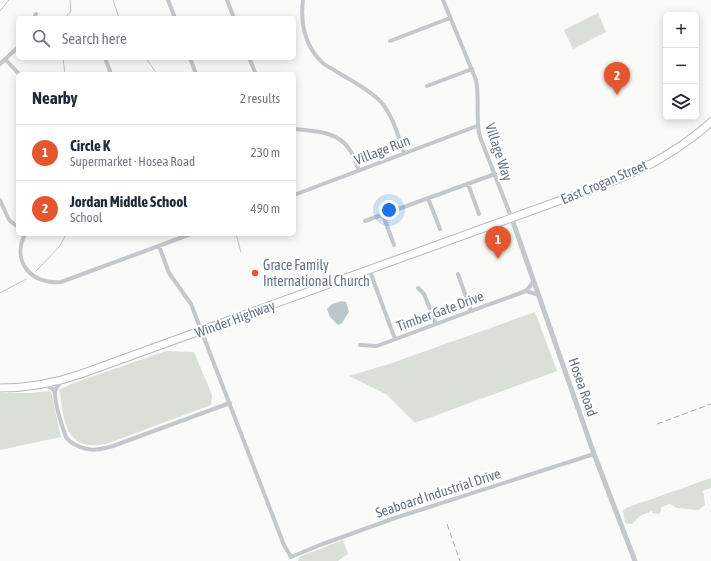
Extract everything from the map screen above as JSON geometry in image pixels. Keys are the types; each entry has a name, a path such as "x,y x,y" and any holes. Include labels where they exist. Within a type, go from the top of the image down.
{"main road":[{"name":"East Crogan Street","path":"512,219 635,172 667,154 711,122"},
{"name":"Winder Highway","path":"0,388 42,385 62,381 369,269 512,219"}],"street":[{"path":"168,0 174,16"},
{"path":"227,0 233,16"},
{"path":"303,0 302,21 304,33 315,54 324,64 369,91 380,102 387,111 404,153"},
{"name":"Village Way","path":"443,0 472,69 478,93 477,126 512,219"},
{"path":"390,41 450,18"},
{"path":"0,64 16,49"},
{"path":"5,59 17,72"},
{"path":"106,60 110,72"},
{"path":"191,60 195,72"},
{"path":"250,60 255,72"},
{"path":"427,86 472,69"},
{"name":"Village Run","path":"296,194 477,126"},
{"path":"296,128 324,132 336,137 346,145 359,170"},
{"path":"365,221 495,174"},
{"path":"468,184 479,214"},
{"path":"428,198 440,229"},
{"path":"0,200 9,220 16,225"},
{"path":"383,215 394,245"},
{"name":"Hosea Road","path":"512,219 594,454 635,561"},
{"path":"24,236 20,253 24,265 30,274 40,280 51,283 61,282 186,236"},
{"path":"62,381 57,388 56,393 61,422 67,440 83,448 95,451 230,403 191,304 169,273 159,246"},
{"path":"369,269 395,339"},
{"path":"458,274 471,311"},
{"path":"534,280 526,291 539,295"},
{"path":"418,288 424,294 436,324"},
{"name":"Timber Gate Drive","path":"360,345 377,346 526,291"},
{"path":"42,385 49,387 56,393"},
{"name":"Seaboard Industrial Drive","path":"230,403 284,545 291,557 395,518 594,454"}],"shaded area":[{"path":"598,13 606,32 573,49 564,30"},
{"path":"342,301 346,302 349,312 342,323 338,325 330,317 327,309 332,304"},
{"path":"535,312 557,371 415,423 386,394 349,376 389,364"},
{"path":"166,351 194,352 212,395 211,405 106,444 92,445 82,443 74,439 65,423 59,390 71,384"},
{"path":"51,391 61,437 0,450 0,393"},
{"path":"711,478 711,488 702,491 705,505 698,510 677,508 670,504 661,507 661,512 658,514 652,513 652,511 640,516 632,524 625,523 623,511 626,508"},
{"path":"343,540 348,554 338,561 298,561 299,557"}],"waterway":[{"path":"0,11 9,0"},
{"path":"67,16 71,11 70,0"},
{"path":"113,0 118,16"},
{"path":"63,60 65,72"},
{"path":"147,60 156,72"},
{"path":"36,271 60,246 65,236"},
{"path":"237,236 241,252"},
{"path":"0,293 26,279"}],"railway":[{"path":"657,424 711,404"},
{"path":"447,524 460,561"}],"place":[{"name":"Jordan Middle School","path":"617,95"},
{"name":"Circle K","path":"498,259"},
{"name":"Grace Family International Church","path":"255,273"}]}
